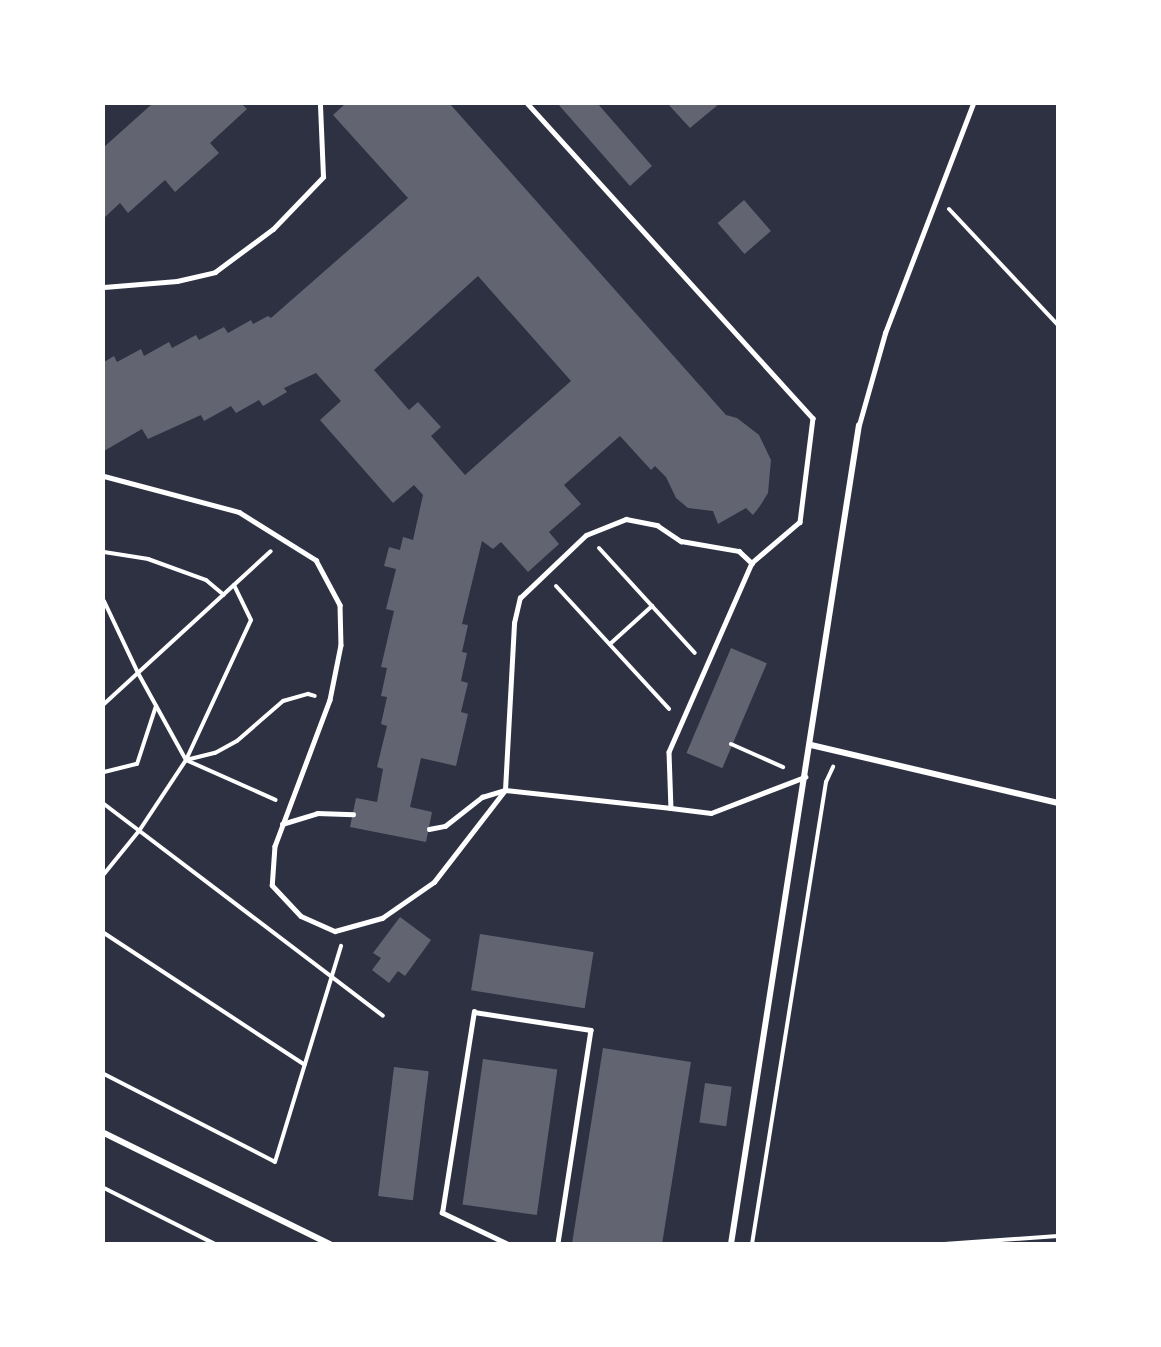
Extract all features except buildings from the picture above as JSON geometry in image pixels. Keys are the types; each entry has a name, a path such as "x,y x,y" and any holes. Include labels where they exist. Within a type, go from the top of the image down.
{"street":[{"path":"731,1244 806,777 859,425"},
{"path":"811,745 1058,803"},
{"path":"104,1133 330,1244"}],"lane":[{"path":"104,287 177,281 215,272 273,229 323,177 320,104"},
{"path":"528,104 813,418 800,522 752,563 669,752 671,808"},
{"path":"859,425 885,333 973,104"},
{"path":"104,476 240,512 285,538 316,560 340,605 341,645 330,700 288,806 275,846 272,885 301,916 335,931 382,918 434,882 505,790 514,623 520,598 586,535 626,519 657,525 681,541 708,549 739,551 752,563"},
{"path":"429,829 445,826 482,797 505,790 711,813 806,777"},
{"path":"282,824 317,813 353,814"},
{"path":"507,1244 442,1213 474,1012 591,1030 558,1244"}],"path":[{"path":"938,196 1058,325"},
{"path":"586,535 707,666"},
{"path":"104,704 285,538"},
{"path":"104,552 148,559 206,580 224,595"},
{"path":"544,573 682,723"},
{"path":"104,874 139,831 186,760 251,620 234,585"},
{"path":"104,601 138,673 186,760 288,806"},
{"path":"610,645 652,606"},
{"path":"186,760 214,753 237,741 283,701 308,694 330,700"},
{"path":"104,772 110,773 137,764 156,706"},
{"path":"731,744 806,777 826,782 752,1244"},
{"path":"104,804 383,1016"},
{"path":"104,1074 275,1162 346,928"},
{"path":"104,933 305,1065"},
{"path":"104,1188 215,1244"},
{"path":"944,1244 1058,1236"}]}
